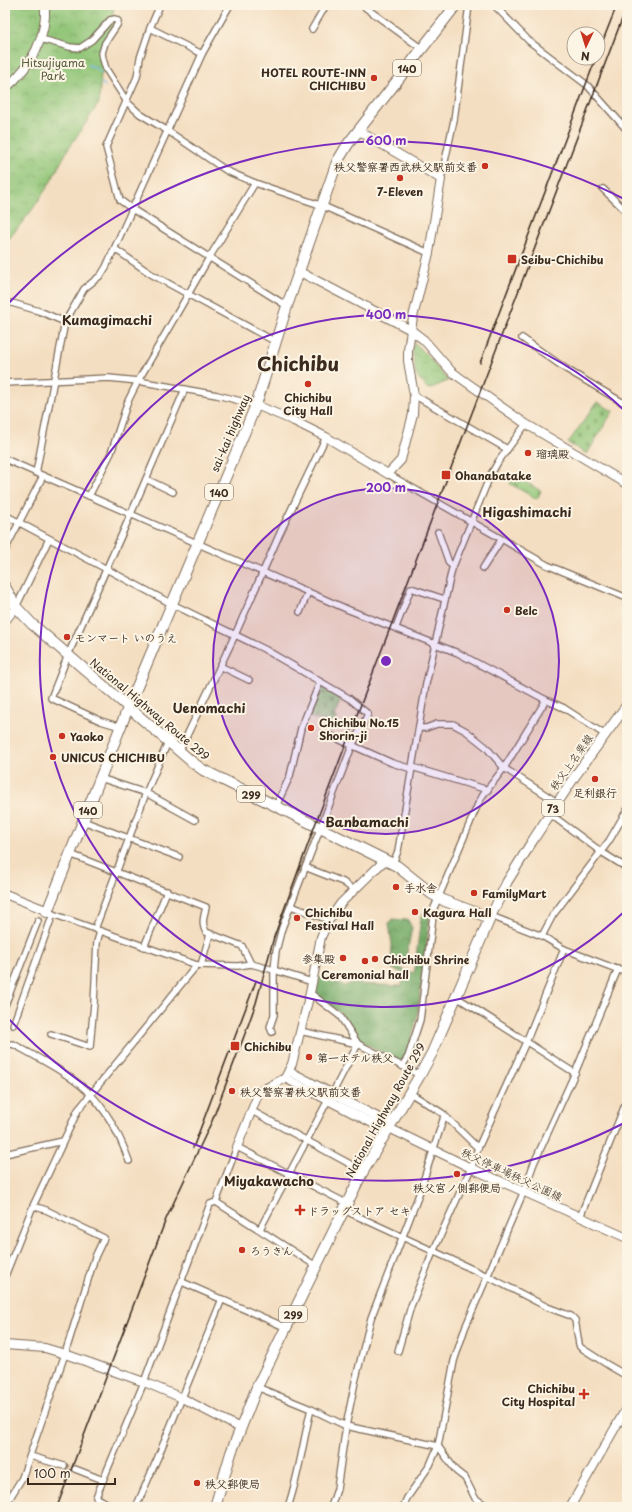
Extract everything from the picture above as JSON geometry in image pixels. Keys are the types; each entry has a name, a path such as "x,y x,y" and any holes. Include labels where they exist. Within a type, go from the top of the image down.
{"highway":[{"name":"sai-kai highway","path":"49,913 70,854 128,708 256,405 337,162 348,144 456,5"},
{"name":"National Highway Route 299","path":"5,587 16,607 32,624 179,752 203,770 389,862 439,898 491,917 432,1053 420,1076 363,1171 258,1387 240,1428 216,1507"}],"main road":[{"name":"秩父上名栗線","path":"491,917 507,882 557,802 604,734 626,706"}],"street":[{"path":"5,89 29,64 41,39 46,18 45,5"},
{"path":"160,5 150,28 140,58 137,77 106,147 120,200 209,258 288,306"},
{"path":"36,473 65,322 84,289 101,275 115,249 202,54 230,5"},
{"path":"312,29 326,5"},
{"path":"362,5 422,49"},
{"path":"388,474 401,460 413,414 414,395 408,355 411,330 429,253 441,179 454,120 469,5"},
{"path":"494,5 529,42 587,85 627,130"},
{"path":"41,39 70,47 80,48 92,40 110,20 115,19 118,21 117,25 105,43 102,53 103,59 106,68 127,102 140,114 227,171 255,183 323,206 429,253"},
{"path":"150,28 202,54"},
{"path":"359,131 441,179"},
{"path":"89,496 111,453 128,401 138,381 187,295 255,183"},
{"path":"603,189 627,212"},
{"path":"115,249 151,274 187,295 276,342"},
{"path":"300,272 411,330 424,340 457,376 526,424 627,484"},
{"path":"12,303 39,311 65,322"},
{"path":"522,338 566,369 627,404"},
{"path":"5,383 109,378 138,381 220,395 256,405 294,421 326,437 547,565 627,598"},
{"path":"121,727 101,721 51,698 68,655 185,390"},
{"path":"414,395 507,449"},
{"path":"216,1202 259,1092 287,1075 310,993 322,937 329,920 341,903 354,890 389,862 398,851 426,684 444,599 453,566 490,476 507,449 526,424"},
{"path":"179,752 235,635 326,437"},
{"path":"5,459 350,610 435,643 564,708 604,734"},
{"path":"5,550 43,476"},
{"path":"146,479 173,492"},
{"path":"5,516 172,604 264,649 350,700 368,714 352,746 282,928 276,950 274,970 274,1015 270,1027 272,1032"},
{"path":"438,532 449,563 453,566"},
{"path":"5,621 16,607 49,539"},
{"path":"483,568 502,540"},
{"path":"396,627 411,588 444,599"},
{"path":"300,612 308,592"},
{"path":"220,666 249,680"},
{"path":"276,806 290,776 301,728 320,682"},
{"path":"402,1066 408,1057 420,1020 433,912 483,795 504,768 546,700"},
{"path":"419,728 426,728 437,724 453,724 466,731 486,748 504,768 557,802"},
{"path":"329,735 392,763 488,790"},
{"path":"94,929 146,793 168,742"},
{"path":"100,778 146,793 195,820"},
{"path":"550,814 600,851 627,868"},
{"path":"542,936 553,915 614,834 626,814"},
{"path":"83,821 179,857"},
{"path":"70,854 206,907 203,921 203,928 206,932 242,946 251,964"},
{"path":"305,867 343,882 354,890"},
{"path":"144,947 167,891"},
{"path":"5,894 49,913 100,932 199,965 238,966 251,964 312,982"},
{"path":"291,906 329,920"},
{"path":"13,1025 49,913"},
{"path":"491,917 542,936 564,949 627,973"},
{"path":"5,1005 38,921"},
{"path":"51,1034 90,1047 94,1003 96,942 100,932"},
{"path":"5,1276 33,1206 78,1110 199,965 210,934"},
{"path":"398,1351 411,1306 433,1252 526,1042 564,949"},
{"path":"403,1507 407,1498 430,1465 438,1446 454,1361 464,1328 524,1191 534,1163 575,1073 618,969"},
{"path":"310,993 340,1016 358,1044"},
{"path":"456,996 575,1073"},
{"path":"300,1031 358,1044 420,1076"},
{"path":"5,1048 6,1045 13,1044 76,1080 101,1105 119,1135 129,1161"},
{"path":"260,1229 358,1044"},
{"name":"秩父停車場秩父公園線","path":"287,1075 330,1097 380,1127 389,1128 471,1168 627,1238"},
{"path":"410,1093 444,1115 478,1148"},
{"path":"580,1217 627,1100"},
{"path":"252,1111 363,1171"},
{"path":"331,1507 337,1489 346,1426 355,1382 371,1318 418,1197 444,1115"},
{"path":"5,1154 63,1141"},
{"path":"237,1147 289,1173 346,1207 402,1237 487,1276 547,1307 571,1316 575,1320 580,1347 627,1376"},
{"path":"113,1507 96,1497 144,1382 210,1204 216,1202 316,1266"},
{"path":"5,1506 22,1478 66,1354 95,1257 104,1238 46,1210 33,1206"},
{"path":"182,1282 287,1328"},
{"path":"136,1507 222,1299"},
{"path":"5,1345 45,1348 66,1354 144,1382 182,1398 240,1428"},
{"path":"258,1387 311,1409 346,1426 438,1446 456,1471 465,1478 475,1498 491,1507"},
{"path":"570,1507 627,1407"},
{"path":"288,1507 300,1464 311,1409"},
{"path":"30,1456 64,1466"},
{"path":"75,1469 103,1480"}],"green space":[{"name":"Hitsujiyama Park","path":"5,5 114,5 113,15 115,24 102,46 101,58 105,71 101,73 99,103 67,151 50,183 32,210 5,244"},
{"path":"415,343 448,381 429,389 427,388 416,375 412,348 414,347 413,344"},
{"path":"597,402 613,411 587,454 568,443"},
{"path":"514,475 541,491 537,499 510,484"},
{"path":"321,686 342,697 334,715 336,718 334,724 308,717"},
{"path":"431,908 417,1018 409,1048 403,1061 399,1062 357,1039 342,1015 316,994 320,977 329,978 344,986 351,983 352,977 359,977 360,984 402,986 403,973 392,969 392,945 389,923 392,919 408,920 412,928 406,957 401,969 414,973 421,917 426,909 429,910"}],"waterway":[{"path":"88,65 101,72"},
{"path":"102,83 105,86"}],"tunnel":[{"path":"64,1466 75,1469"}],"railway":[{"path":"606,33 617,5"},
{"path":"57,1507 166,1219 212,1121 256,1003 274,937 315,825 627,6"},
{"path":"480,363 593,66"},
{"path":"193,1148 256,981"}],"place":[{"name":"HOTEL ROUTE-INN CHICHIBU","path":"374,78"},
{"name":"秩父警察署西武秩父駅前交番","path":"485,166"},
{"name":"7-Eleven","path":"400,178"},
{"name":"Seibu-Chichibu","path":"512,259"},
{"name":"Chichibu City Hall","path":"308,384"},
{"name":"瑠璃殿","path":"528,453"},
{"name":"Ohanabatake","path":"446,475"},
{"name":"Belc","path":"507,610"},
{"name":"モンマート いのうえ","path":"67,637"},
{"name":"Chichibu No.15 Shorin-ji","path":"311,728"},
{"name":"Yaoko","path":"62,736"},
{"name":"UNICUS CHICHIBU","path":"53,757"},
{"name":"足利銀行","path":"595,779"},
{"name":"手水舎","path":"396,887"},
{"name":"FamilyMart","path":"474,893"},
{"name":"Kagura Hall","path":"415,912"},
{"name":"Chichibu Festival Hall","path":"297,918"},
{"name":"参集殿","path":"343,958"},
{"name":"Chichibu Shrine","path":"375,959"},
{"name":"Ceremonial hall","path":"365,961"},
{"name":"Chichibu","path":"235,1046"},
{"name":"第一ホテル秩父","path":"309,1057"},
{"name":"秩父警察署秩父駅前交番","path":"232,1091"},
{"name":"秩父宮ノ側郵便局","path":"457,1174"},
{"name":"ドラッグストア セキ","path":"300,1210"},
{"name":"ろうきん","path":"242,1250"},
{"name":"Chichibu City Hospital","path":"584,1394"},
{"name":"秩父郵便局","path":"197,1483"}],"district":[{"name":"Kumagimachi","path":"107,319"},
{"name":"Chichibu","path":"298,363"},
{"name":"Higashimachi","path":"527,511"},
{"name":"Uenomachi","path":"209,707"},
{"name":"Banbamachi","path":"367,821"},
{"name":"Miyakawacho","path":"269,1180"}]}
